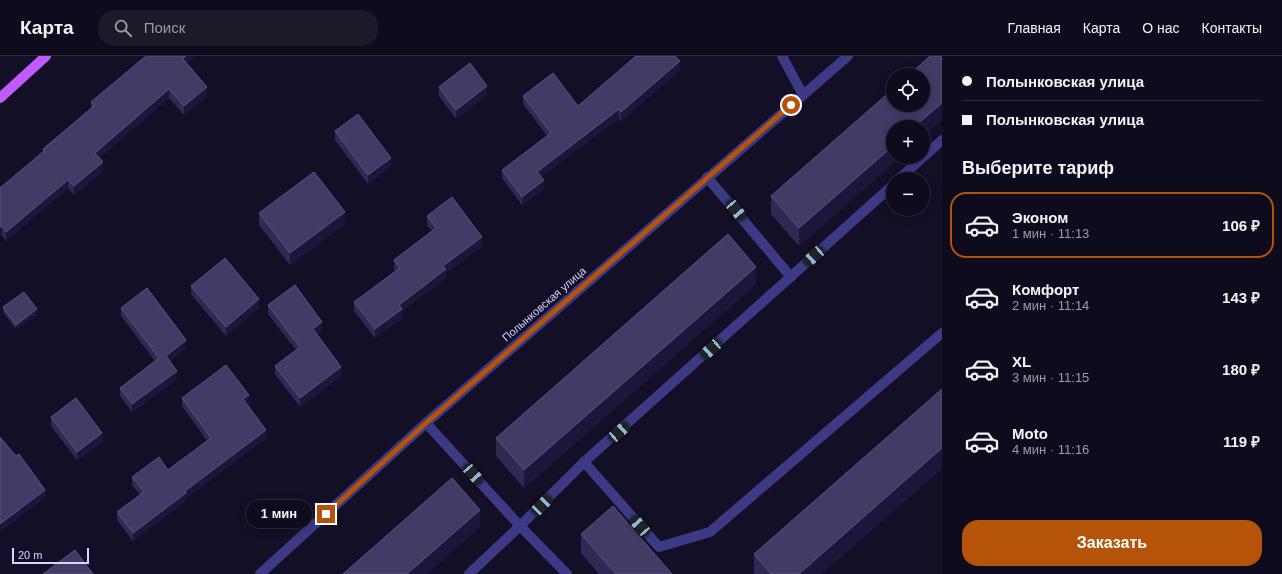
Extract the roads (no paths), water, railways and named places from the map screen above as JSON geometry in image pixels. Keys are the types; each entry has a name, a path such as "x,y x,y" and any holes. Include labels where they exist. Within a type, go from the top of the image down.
{"main road":[{"path":"0,98 46,56"}],"street":[{"path":"782,56 803,95"},
{"name":"Полынковская улица","path":"260,574 426,423 848,56"},
{"path":"907,172 942,140"},
{"path":"708,177 792,277"},
{"path":"469,574 584,462 886,191"},
{"path":"584,462 659,546 710,532 942,333"},
{"path":"426,423 520,526 568,574"}]}
